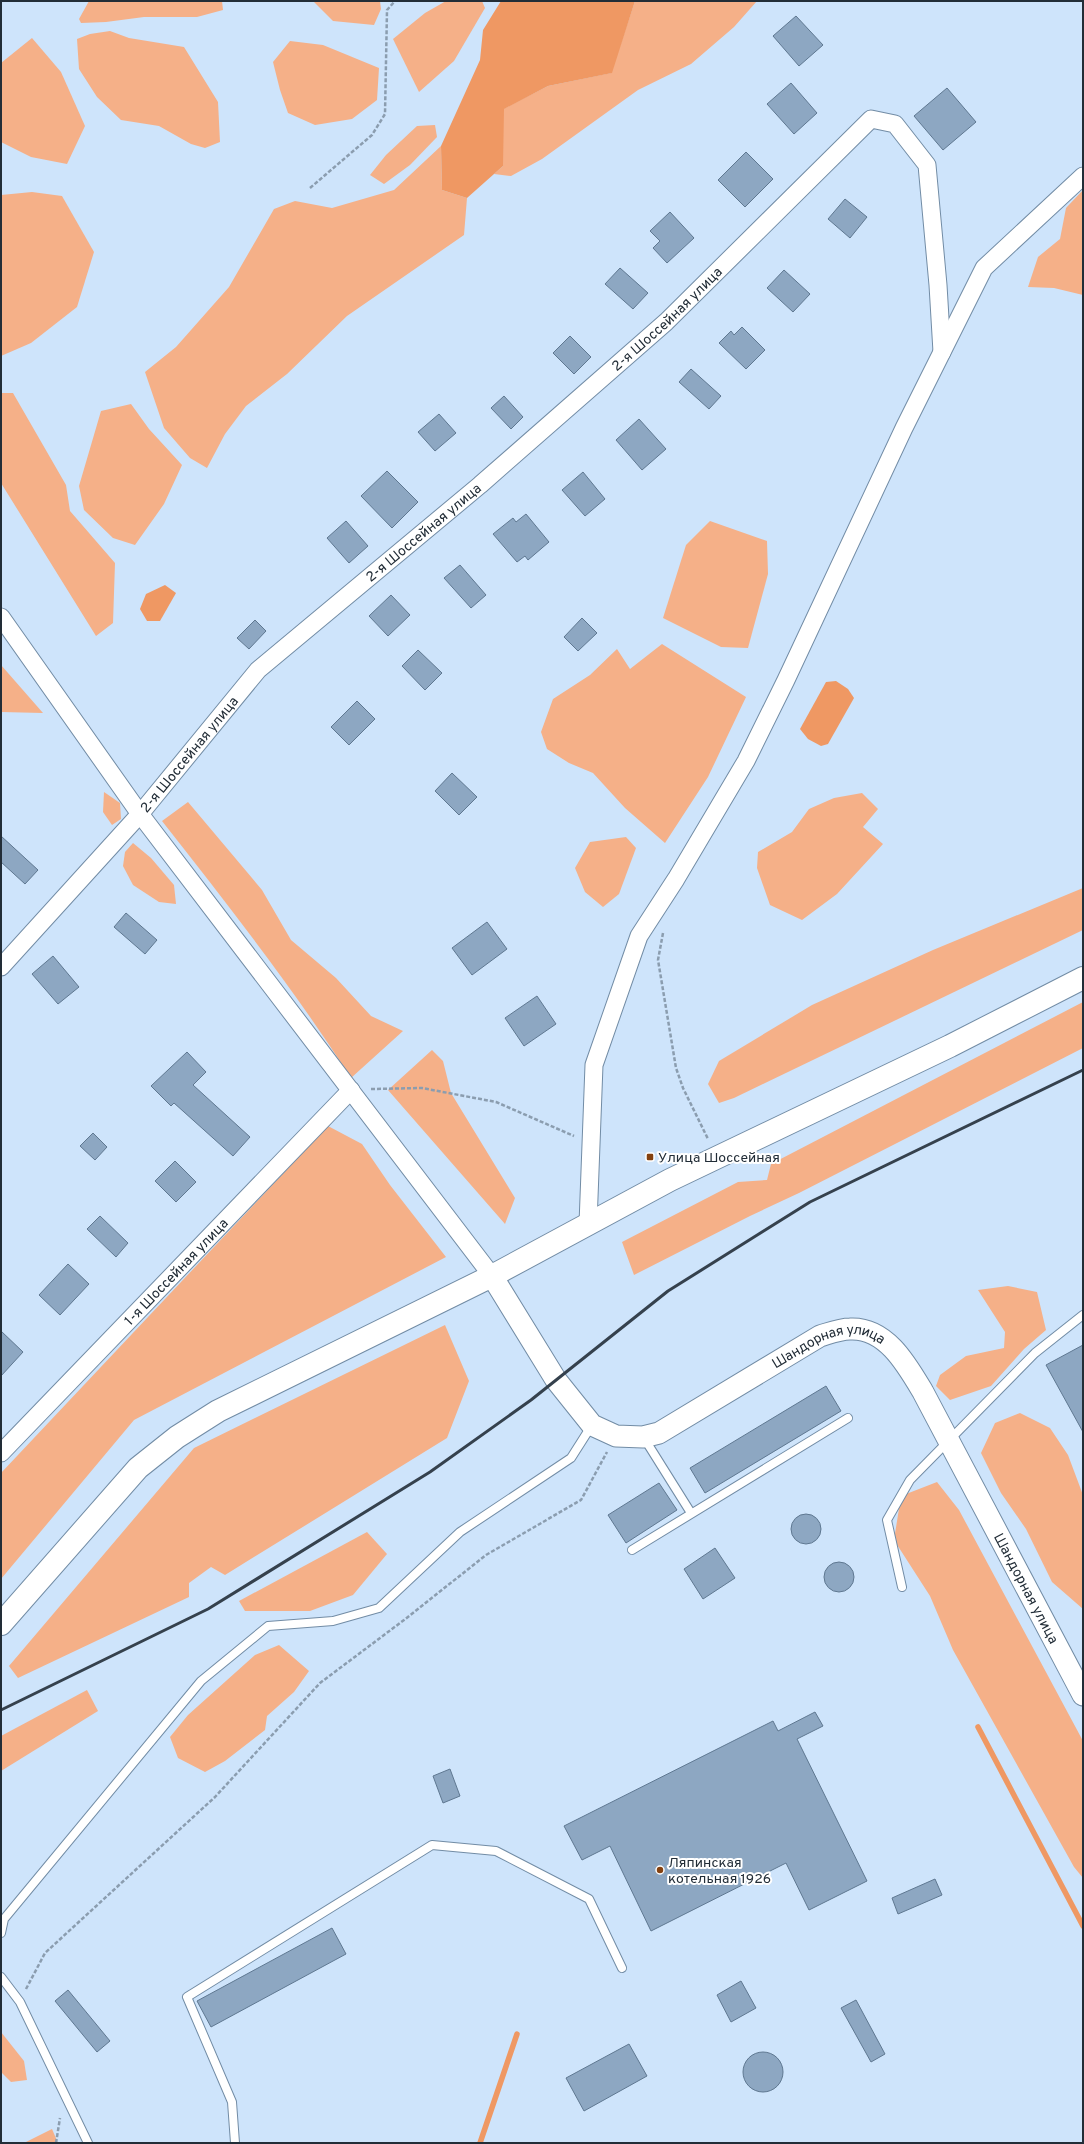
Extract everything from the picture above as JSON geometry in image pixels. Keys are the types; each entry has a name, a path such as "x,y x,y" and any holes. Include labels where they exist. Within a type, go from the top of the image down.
{"main road":[{"path":"1,1624 138,1468 177,1437 218,1411 492,1276 717,1157 950,1046 1083,978"}],"street":[{"name":"2-я Шоссейная улица","path":"1,967 140,814 258,670 480,485 666,322 870,119 895,124 927,165 938,284 942,352"},
{"path":"588,1224 594,1065 639,936 676,879 746,761 942,352 984,268 1083,176"},
{"path":"1,617 140,814 492,1276"},
{"name":"1-я Шоссейная улица","path":"1,1453 351,1090"},
{"name":"Шандорная улица","path":"492,1276 556,1380 592,1425 616,1436 643,1437 659,1433 820,1336 851,1328 878,1335 905,1362 950,1440 1083,1695"}],"lane":[{"path":"902,1587 887,1520 910,1480 1035,1353 1083,1315"},
{"path":"632,1550 848,1418"},
{"path":"1,1933 4,1919 201,1681 268,1626 333,1621 379,1608 460,1532 571,1458 592,1425"},
{"path":"643,1437 691,1514"},
{"path":"235,2143 232,2102 187,1997 432,1845 496,1851 589,1899 622,1968"},
{"path":"1,1976 20,2002 88,2143"}],"path":[{"path":"310,188 372,135 385,114 387,10 395,1"},
{"path":"664,930 658,960 676,1068 683,1088 717,1157"},
{"path":"351,1090 422,1088 496,1102 591,1144"},
{"path":"20,2002 45,1953 215,1797 320,1683 404,1620 486,1555 581,1500 616,1436"}],"shaded area":[{"path":"89,1 222,1 223,10 197,17 144,17 106,22 81,23 79,19"},
{"path":"313,1 380,1 381,9 374,25 333,21"},
{"path":"446,1 482,1 485,8 454,61 419,92 393,39 425,13"},
{"path":"501,1 635,1 612,73 548,86 504,109 503,166 467,198 442,190 441,146 480,60 483,30"},
{"path":"635,1 757,1 734,27 691,64 638,90 542,159 511,176 494,174 503,166 503,109 548,86 611,73"},
{"path":"110,31 129,38 184,47 218,102 220,142 205,148 191,144 159,126 121,120 97,97 79,69 77,39 90,34"},
{"path":"32,38 61,72 85,126 67,164 31,157 1,142 1,63"},
{"path":"290,41 323,45 379,68 377,100 352,119 315,125 288,113 273,62"},
{"path":"435,125 437,137 410,165 384,184 370,175 386,155 417,126"},
{"path":"441,146 442,190 467,198 464,235 347,316 287,374 246,406 225,434 207,468 190,458 164,428 145,372 176,347 229,287 274,209 295,201 332,208 394,190"},
{"path":"1083,190 1083,295 1054,288 1028,287 1038,257 1060,239 1066,208"},
{"path":"32,192 62,196 94,252 77,307 31,343 1,356 1,195"},
{"path":"1,393 13,393 66,485 70,511 115,563 113,623 96,636 1,483"},
{"path":"131,404 149,429 182,465 164,504 135,545 113,538 84,510 79,486 101,411"},
{"path":"710,521 767,541 768,574 748,648 721,647 663,618 686,545"},
{"path":"165,585 176,593 160,621 147,621 140,609 146,594"},
{"path":"662,644 746,697 708,777 665,843 625,808 593,773 569,763 547,749 541,732 553,699 590,675 617,649 630,669"},
{"path":"1,665 43,713 1,712"},
{"path":"836,681 848,689 854,698 828,744 821,746 808,739 800,729 826,682"},
{"path":"104,792 120,803 121,819 112,825 103,812"},
{"path":"862,793 878,809 863,827 883,844 837,894 802,920 770,905 757,868 758,852 792,832 809,809 834,798"},
{"path":"188,802 262,890 291,940 336,978 371,1016 403,1031 351,1078 283,979 162,821"},
{"path":"626,837 636,848 619,894 603,907 585,892 575,868 590,842"},
{"path":"133,843 151,858 174,885 176,904 159,902 133,885 123,866 125,852"},
{"path":"1083,888 1083,930 734,1098 719,1103 708,1084 719,1061 812,1005 933,950"},
{"path":"1083,1002 1083,1048 799,1193 750,1216 634,1275 622,1242 738,1182 767,1180 771,1164"},
{"path":"432,1050 443,1061 451,1093 515,1198 505,1224 388,1090"},
{"path":"328,1126 362,1144 390,1185 446,1257 134,1420 1,1579 1,1473"},
{"path":"1008,1286 1037,1292 1046,1330 1024,1349 991,1386 950,1400 936,1386 940,1375 966,1356 1004,1348 1005,1332 978,1290"},
{"path":"445,1325 469,1381 447,1438 225,1575 211,1567 189,1583 189,1597 18,1678 9,1666 194,1448"},
{"path":"1020,1413 1050,1428 1068,1455 1083,1495 1083,1609 1052,1582 1026,1529 1001,1493 981,1453 995,1423"},
{"path":"937,1482 959,1510 1083,1741 1083,1878 1074,1867 953,1650 930,1596 894,1540 901,1496"},
{"path":"367,1532 387,1554 353,1595 310,1611 245,1611 239,1601"},
{"path":"279,1645 309,1671 294,1692 267,1716 265,1730 225,1761 205,1772 178,1758 170,1737 188,1715 255,1655"},
{"path":"87,1690 98,1711 1,1771 1,1736"},
{"path":"1,2032 24,2061 27,2080 11,2082 1,2072"},
{"path":"52,2129 58,2143 24,2143"}],"building":[{"path":"796,16 823,45 799,66 773,36"},
{"path":"791,83 817,113 794,134 767,104"},
{"path":"947,88 976,122 943,150 914,116"},
{"path":"746,152 773,179 745,207 718,180"},
{"path":"845,199 867,217 850,238 828,219"},
{"path":"670,212 694,238 667,263 653,248 660,241 650,231"},
{"path":"620,268 648,293 633,309 605,284"},
{"path":"784,270 810,294 793,312 767,288"},
{"path":"742,327 765,350 746,369 719,343 731,331 734,335"},
{"path":"570,336 591,357 574,374 553,353"},
{"path":"691,369 721,396 709,409 679,382"},
{"path":"504,396 523,417 511,429 491,408"},
{"path":"439,414 456,433 435,451 418,432"},
{"path":"639,419 666,449 642,470 616,440"},
{"path":"387,471 418,502 392,528 361,496"},
{"path":"583,472 605,499 585,516 562,490"},
{"path":"526,514 549,542 528,560 525,556 517,562 493,534 513,518 516,522"},
{"path":"346,521 368,546 349,563 327,538"},
{"path":"460,565 486,595 471,608 444,578"},
{"path":"391,595 410,615 388,636 369,616"},
{"path":"582,618 597,633 578,651 564,637"},
{"path":"255,620 266,631 249,649 237,638"},
{"path":"418,650 442,673 425,690 402,666"},
{"path":"357,701 375,719 349,745 331,727"},
{"path":"452,773 477,797 459,815 435,791"},
{"path":"1,836 38,870 25,884 1,862"},
{"path":"126,913 157,940 145,954 114,927"},
{"path":"487,922 507,949 472,975 452,948"},
{"path":"53,956 79,987 58,1004 32,974"},
{"path":"537,996 556,1024 524,1046 505,1018"},
{"path":"187,1052 206,1072 193,1085 250,1137 233,1156 174,1103 171,1106 151,1086"},
{"path":"93,1133 107,1147 95,1160 80,1146"},
{"path":"175,1161 196,1182 176,1202 155,1181"},
{"path":"100,1216 128,1243 116,1257 87,1229"},
{"path":"68,1264 89,1284 60,1315 39,1295"},
{"path":"1,1331 23,1352 1,1376"},
{"path":"1083,1345 1083,1432 1046,1365"},
{"path":"826,1386 841,1411 705,1493 690,1468"},
{"path":"659,1483 677,1510 626,1543 608,1515"},
{"path":"806,1514 817,1518 821,1529 817,1540 806,1544 795,1540 791,1529 795,1518"},
{"path":"715,1548 735,1578 703,1599 684,1569"},
{"path":"839,1562 850,1566 854,1577 850,1588 839,1592 828,1588 824,1577 828,1566"},
{"path":"815,1712 823,1726 797,1739 867,1881 809,1910 786,1863 651,1931 610,1846 582,1860 564,1826 773,1721 778,1731"},
{"path":"450,1769 460,1796 443,1803 433,1776"},
{"path":"935,1879 942,1895 898,1914 892,1898"},
{"path":"332,1928 346,1954 211,2027 197,2001"},
{"path":"741,1981 756,2008 731,2022 717,1995"},
{"path":"68,1990 110,2041 97,2052 55,2001"},
{"path":"856,2000 885,2054 871,2062 841,2008"},
{"path":"629,2044 647,2076 584,2111 566,2078"},
{"path":"763,2052 771,2054 777,2058 781,2064 783,2072 781,2080 777,2086 771,2090 763,2092 755,2090 749,2086 745,2080 743,2072 745,2064 749,2058 755,2054"}],"waterway":[{"path":"978,1727 1083,1926"},
{"path":"480,2143 517,2034"}],"railway":[{"path":"1,1710 208,1609 430,1472 531,1400 668,1291 810,1202 1083,1070"}],"place":[{"name":"Улица Шоссейная","path":"650,1157"},
{"name":"Ляпинская котельная 1926","path":"660,1870"}]}
